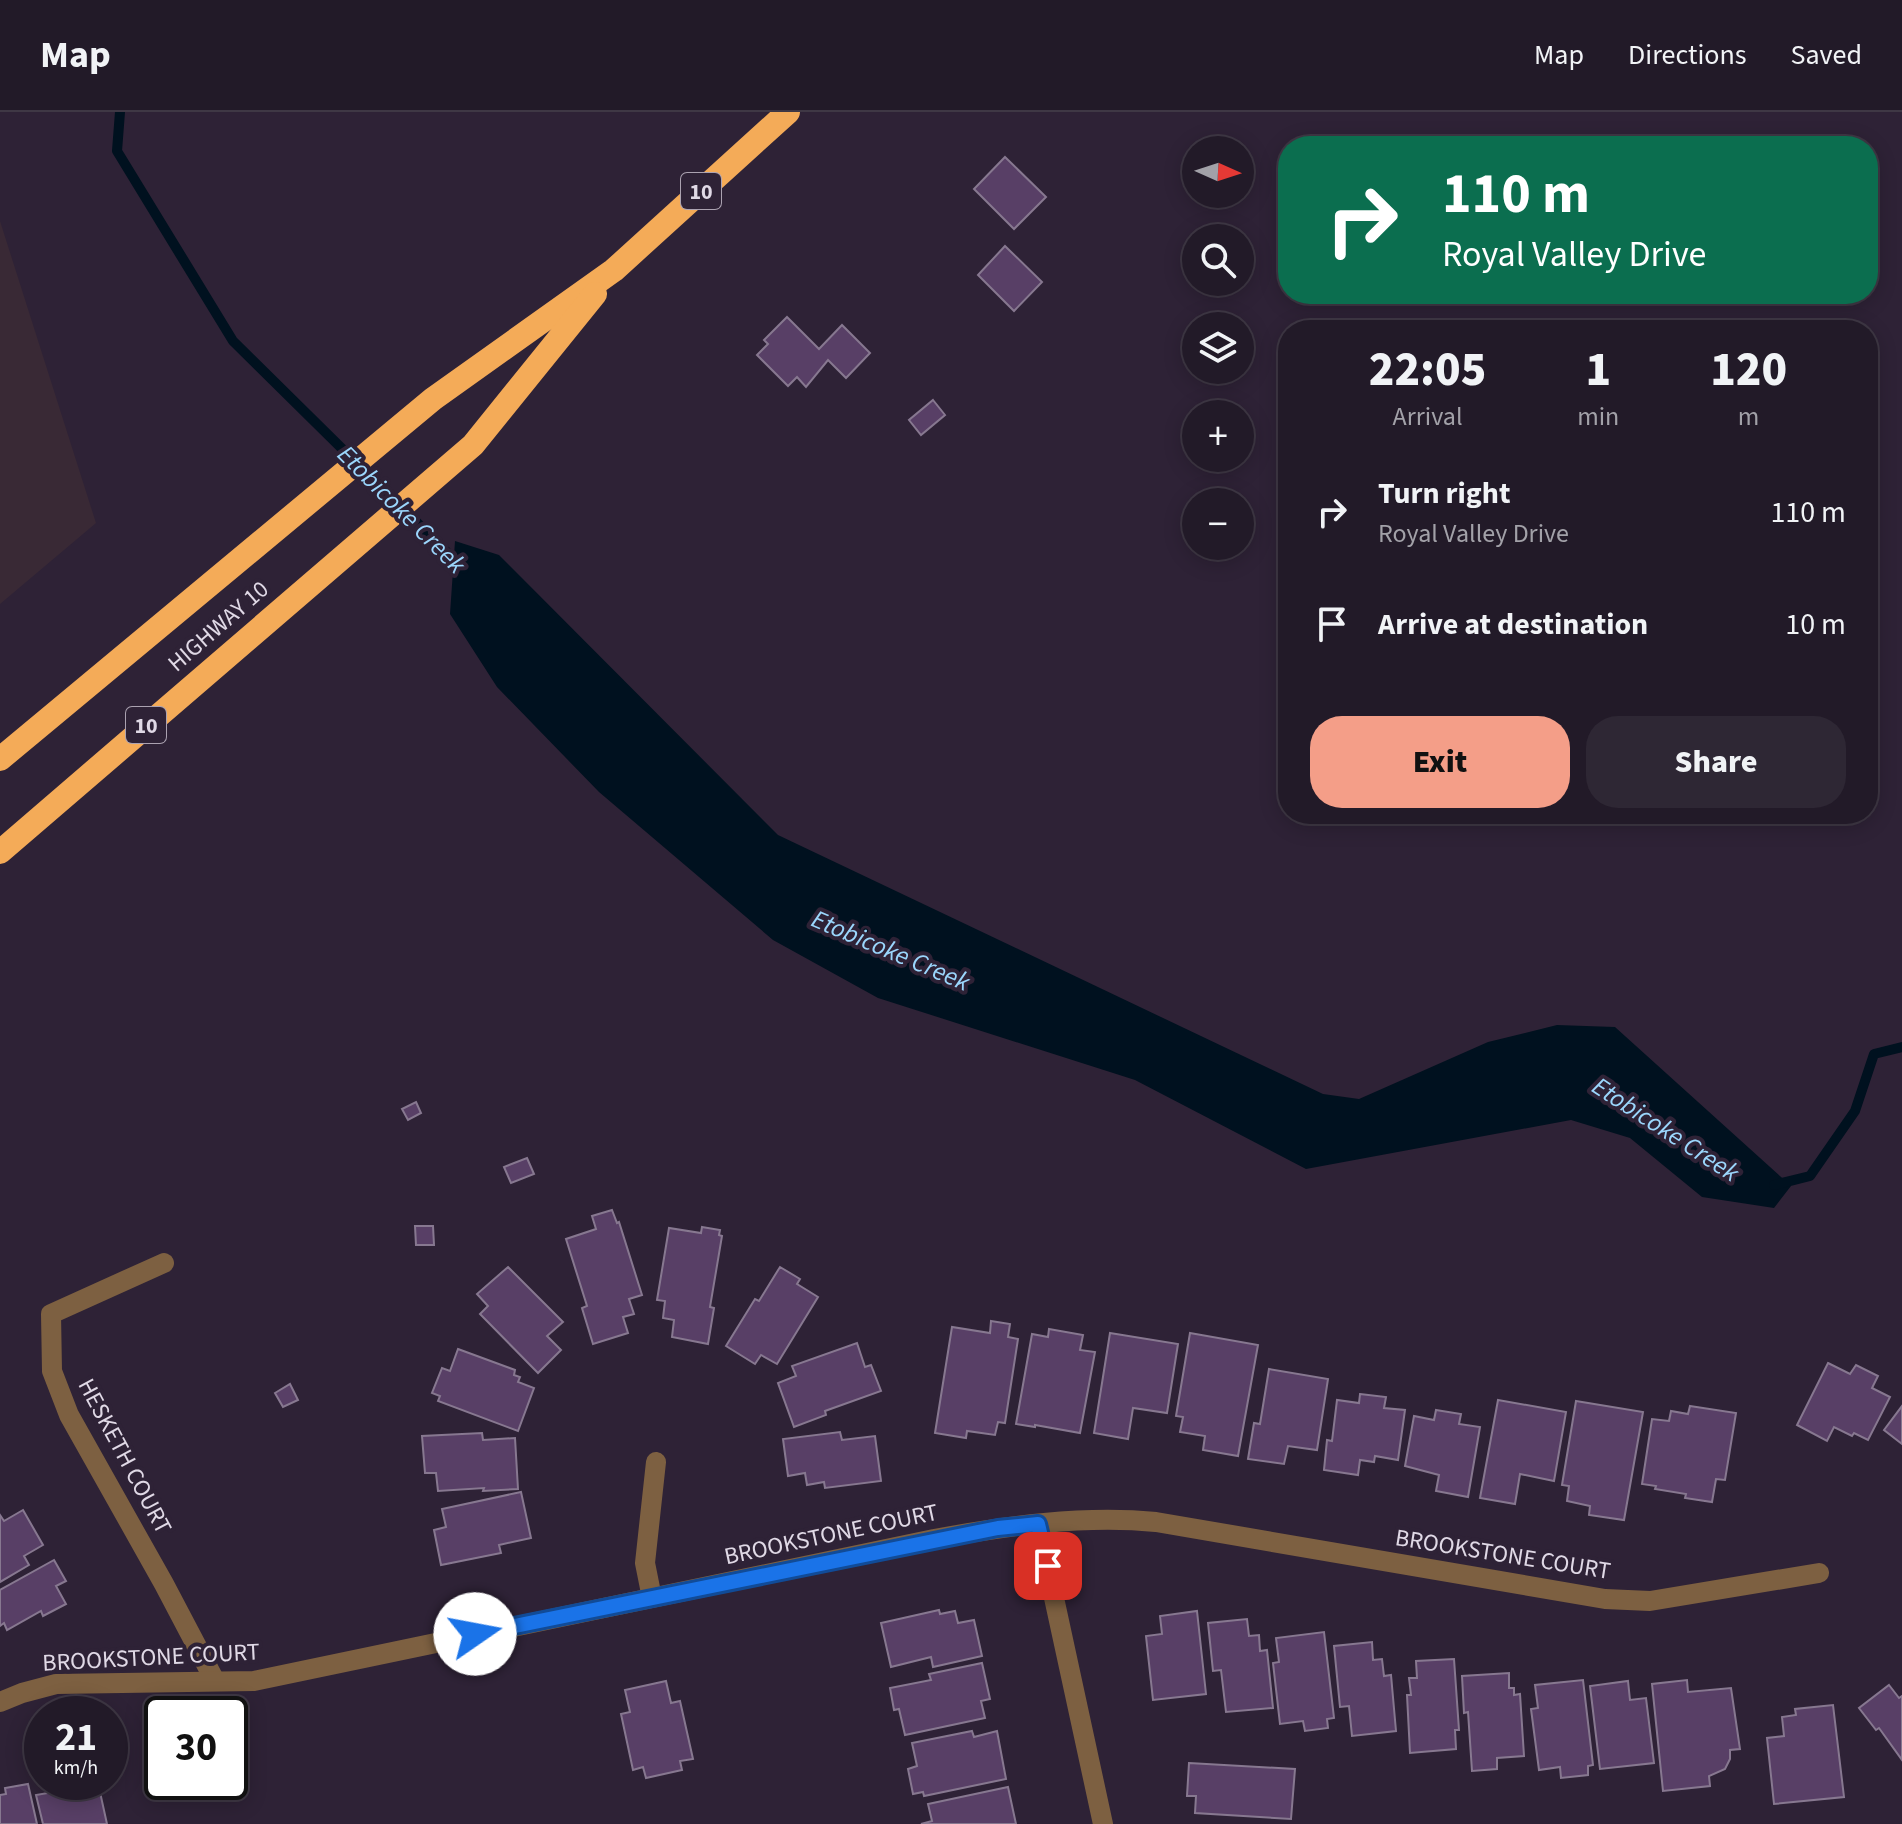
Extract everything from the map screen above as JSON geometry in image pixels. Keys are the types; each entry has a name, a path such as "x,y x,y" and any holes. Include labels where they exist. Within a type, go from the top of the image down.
{"highway":[{"name":"10","path":"614,270 788,112"},
{"name":"HIGHWAY 10","path":"0,759 433,399 614,270"},
{"name":"HIGHWAY 10","path":"0,852 473,445 614,270"}],"street":[{"name":"HESKETH COURT","path":"164,1263 51,1314 52,1371 69,1415 215,1681"},
{"path":"652,1598 645,1563 656,1462"},
{"name":"BROOKSTONE COURT","path":"0,1702 56,1684 254,1681 934,1539 1038,1524 1120,1518 1605,1599 1650,1601 1819,1573"},
{"path":"1038,1524 1103,1824"}],"shaded area":[{"path":"0,221 96,523 0,604"}],"water":[{"path":"455,541 499,555 778,835 1323,1094 1359,1099 1488,1042 1557,1025 1615,1027 1791,1186 1774,1208 1702,1197 1630,1138 1571,1120 1306,1169 1135,1080 878,998 773,940 599,792 497,687 450,614"}],"building":[{"path":"1005,157 1046,197 1014,229 974,189"},
{"path":"1005,246 1042,282 1014,311 978,275"},
{"path":"787,317 819,349 842,325 870,353 846,378 828,360 806,387 797,377 788,386 757,355 768,344 764,340"},
{"path":"933,400 945,415 921,435 909,420"},
{"path":"416,1102 421,1113 408,1120 402,1109"},
{"path":"527,1158 534,1174 511,1183 504,1167"},
{"path":"612,1210 619,1222 642,1295 629,1299 634,1314 623,1317 628,1333 593,1344 582,1308 587,1306 566,1239 596,1229 592,1216"},
{"path":"415,1226 433,1226 434,1245 416,1245"},
{"path":"702,1227 720,1230 719,1235 722,1236 710,1307 714,1308 708,1344 672,1337 674,1320 663,1318 665,1301 657,1300 669,1228 701,1233"},
{"path":"508,1267 563,1322 547,1336 561,1350 538,1373 480,1314 488,1306 477,1294"},
{"path":"780,1267 800,1279 797,1284 818,1297 777,1364 761,1355 755,1364 726,1346 755,1299 759,1301"},
{"path":"991,1321 1010,1324 1008,1337 1018,1339 1005,1423 998,1422 995,1435 967,1431 966,1438 935,1433 952,1327 990,1333"},
{"path":"1049,1329 1083,1335 1080,1350 1095,1352 1080,1433 1016,1424 1032,1334 1048,1337"},
{"path":"1110,1333 1178,1344 1167,1413 1133,1408 1128,1439 1094,1433"},
{"path":"1190,1333 1258,1345 1238,1456 1203,1450 1205,1436 1180,1432 1183,1417 1176,1416"},
{"path":"857,1343 865,1367 871,1365 881,1391 825,1411 826,1415 794,1427 778,1383 796,1376 792,1366"},
{"path":"458,1349 515,1370 514,1375 520,1377 518,1382 534,1388 518,1431 438,1401 440,1396 432,1393 442,1368 450,1371"},
{"path":"1828,1363 1850,1374 1856,1365 1878,1376 1872,1388 1890,1397 1868,1440 1834,1427 1827,1441 1797,1425"},
{"path":"1269,1369 1328,1379 1317,1450 1288,1446 1284,1464 1248,1459 1254,1423 1260,1424"},
{"path":"290,1384 298,1400 283,1407 275,1393"},
{"path":"1360,1394 1386,1397 1384,1408 1405,1410 1398,1460 1375,1456 1374,1462 1360,1460 1358,1475 1324,1470 1327,1440 1332,1441 1337,1400 1359,1403"},
{"path":"1498,1400 1566,1412 1554,1481 1520,1474 1515,1504 1480,1498"},
{"path":"1576,1401 1643,1412 1624,1520 1589,1515 1590,1506 1567,1501 1569,1486 1562,1485"},
{"path":"1690,1406 1736,1413 1725,1480 1716,1479 1712,1502 1685,1498 1686,1494 1642,1484 1652,1419 1669,1421 1671,1411 1688,1414"},
{"path":"1902,1406 1902,1444 1884,1430"},
{"path":"1436,1410 1461,1414 1459,1424 1480,1427 1468,1497 1436,1491 1439,1475 1405,1466 1414,1416 1434,1420"},
{"path":"840,1432 842,1440 875,1436 881,1481 825,1488 824,1482 807,1485 805,1473 788,1476 783,1439"},
{"path":"482,1433 483,1440 515,1438 518,1489 438,1491 436,1473 425,1473 422,1436"},
{"path":"521,1492 531,1538 499,1545 501,1553 441,1565 434,1530 446,1527 442,1509"},
{"path":"23,1510 43,1545 24,1556 29,1565 0,1582 0,1515 4,1521"},
{"path":"54,1560 66,1581 56,1586 66,1604 43,1616 41,1611 7,1630 4,1623 0,1626 0,1590"},
{"path":"939,1610 940,1614 955,1611 958,1623 974,1620 982,1656 933,1667 931,1657 891,1667 881,1623"},
{"path":"1197,1611 1206,1694 1153,1700 1146,1636 1162,1634 1160,1616"},
{"path":"1247,1619 1249,1636 1259,1635 1260,1651 1267,1650 1273,1708 1226,1712 1221,1670 1213,1671 1208,1623"},
{"path":"1324,1632 1334,1718 1327,1719 1328,1728 1305,1731 1303,1721 1280,1724 1273,1663 1279,1662 1276,1638"},
{"path":"1372,1642 1373,1660 1382,1659 1384,1676 1391,1675 1396,1731 1352,1736 1349,1706 1340,1707 1334,1646"},
{"path":"1454,1659 1459,1730 1455,1730 1456,1749 1410,1753 1407,1695 1411,1695 1409,1678 1417,1678 1416,1661"},
{"path":"982,1663 990,1699 981,1701 985,1718 905,1735 899,1709 894,1710 890,1688 931,1680 929,1674"},
{"path":"1509,1673 1509,1688 1514,1688 1514,1695 1520,1694 1524,1756 1497,1758 1497,1769 1472,1771 1462,1676"},
{"path":"1583,1680 1593,1765 1588,1766 1588,1775 1561,1778 1560,1767 1539,1770 1531,1709 1538,1708 1535,1685"},
{"path":"1687,1680 1688,1692 1731,1688 1740,1749 1730,1750 1725,1769 1709,1776 1710,1786 1663,1791 1652,1684"},
{"path":"666,1681 671,1703 680,1701 693,1759 680,1761 682,1770 646,1778 643,1767 633,1770 621,1714 630,1712 625,1690"},
{"path":"1628,1681 1630,1700 1646,1698 1654,1763 1600,1769 1590,1686"},
{"path":"1889,1685 1899,1698 1902,1696 1902,1760 1879,1728 1876,1730 1859,1708"},
{"path":"1833,1705 1844,1797 1774,1804 1767,1738 1784,1736 1782,1717 1796,1715 1795,1709"},
{"path":"972,1731 974,1737 997,1731 1006,1779 924,1796 923,1792 913,1794 908,1769 917,1766 912,1743"},
{"path":"1189,1763 1295,1769 1291,1819 1195,1813 1196,1796 1187,1796"},
{"path":"24,1785 24,1800 32,1800 37,1824 0,1824 0,1795 6,1794 5,1788"},
{"path":"1008,1787 1016,1824 921,1824 932,1821 928,1804"},
{"path":"37,1800 102,1800 107,1824 43,1824"}],"waterway":[{"name":"Etobicoke Creek","path":"120,112 117,151 233,341 464,569"},
{"name":"Etobicoke Creek","path":"1774,1185 1810,1176 1855,1111 1874,1054 1902,1047"}],"route":[{"path":"475,1634 998,1528 1038,1524 1048,1566"}]}
